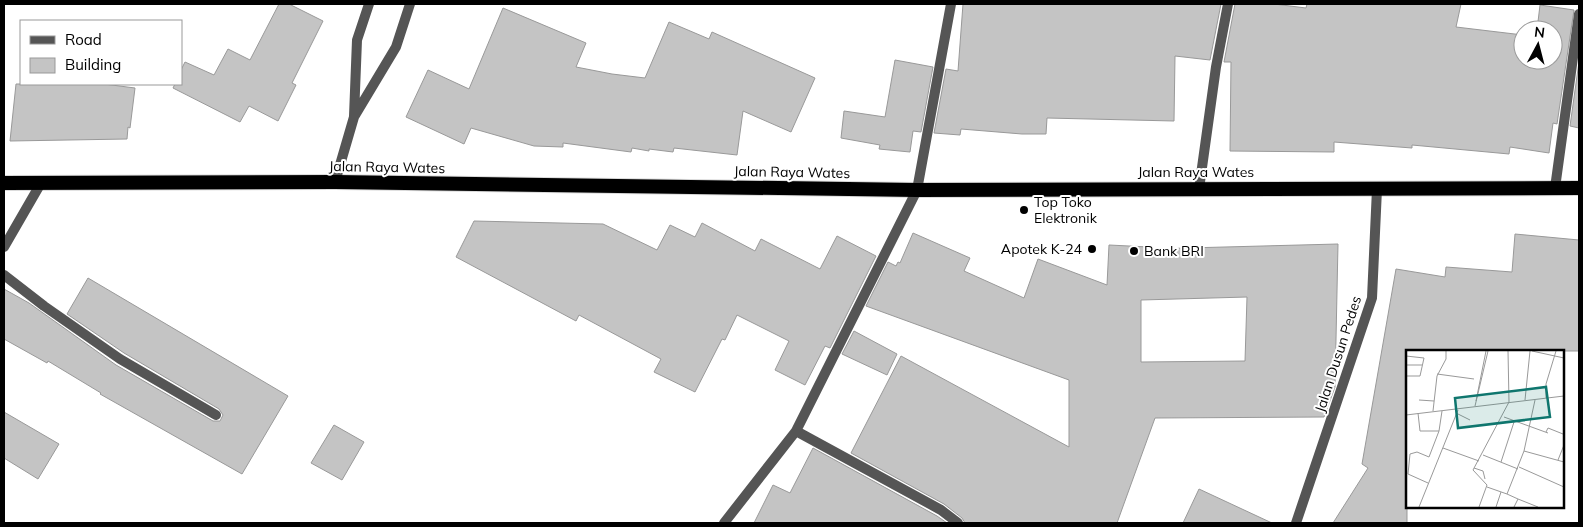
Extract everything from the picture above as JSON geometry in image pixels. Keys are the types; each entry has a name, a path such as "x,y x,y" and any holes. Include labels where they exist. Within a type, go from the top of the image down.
{"highway":[{"name":"Jalan Raya Wates","path":"4,183 335,182 917,190 1579,188"}],"street":[{"path":"354,118 357,40 369,4"},
{"path":"335,182 354,118 396,47 410,4"},
{"path":"724,523 796,431 917,190 951,4"},
{"path":"1199,189 1216,67 1228,4"},
{"path":"1555,188 1579,14"},
{"path":"4,247 41,182"},
{"name":"Jalan Dusun Pedes","path":"1296,523 1372,298 1377,189"},
{"path":"4,276 120,359 216,415"},
{"path":"796,431 942,510 958,523"}],"building":[{"path":"279,4 289,4 323,21 292,83 296,85 278,121 249,106 240,122 173,88 174,85 182,85 182,68 185,62 214,75 228,49 250,60"},
{"path":"963,4 1221,4 1210,60 1175,56 1174,121 1047,118 1046,134 961,129 960,135 934,133 946,69 958,71"},
{"path":"1235,4 1274,4 1306,8 1307,4 1461,4 1456,27 1513,34 1513,70 1563,70 1563,20 1538,20 1540,5 1574,10 1557,124 1553,123 1549,153 1510,147 1509,154 1412,145 1412,148 1334,142 1334,152 1230,151 1231,62 1224,62"},
{"path":"503,8 586,43 576,67 645,78 669,22 709,39 712,32 815,78 791,132 743,111 737,155 674,148 673,152 632,148 631,152 563,143 563,147 534,146 471,128 464,144 406,117 428,70 469,89"},
{"path":"895,60 933,67 921,132 913,131 910,152 879,149 880,145 841,138 844,111 885,117"},
{"path":"1579,62 1579,128 1570,126"},
{"path":"16,84 112,85 135,88 127,139 10,141"},
{"path":"474,221 603,224 657,250 670,225 695,237 702,223 755,251 761,239 820,269 837,236 876,256 830,348 825,346 805,385 775,370 789,341 737,315 725,340 722,339 695,392 654,372 661,359 579,315 576,321 456,257"},
{"path":"913,233 970,258 964,271 1024,298 1038,259 1107,285 1109,245 1149,247 1149,249 1338,244 1335,387 1324,417 1155,418 1117,523 965,523 962,518 944,504 851,453 901,356 1069,447 1069,380 866,306 888,262 896,266 898,262 900,263","holes":["1247,297 1245,361 1141,362 1141,300"]},
{"path":"1515,234 1579,240 1579,351 1406,350 1407,523 1333,523 1368,468 1362,464 1396,269 1445,277 1446,267 1512,272"},
{"path":"88,278 288,396 242,474 100,394 48,361 47,363 4,339 4,289 29,303 116,365 213,421 220,421 223,415 219,409 124,353 67,314"},
{"path":"854,331 897,354 887,375 842,354"},
{"path":"4,412 59,444 38,479 4,458"},
{"path":"334,425 364,442 342,480 311,463"},
{"path":"813,448 947,523 754,523 773,485 790,493"},
{"path":"1199,489 1272,523 1183,523"}],"place":[{"name":"Top Toko Elektronik","path":"1024,210"},
{"name":"Apotek K-24","path":"1092,249"},
{"name":"Bank BRI","path":"1134,251"}]}
